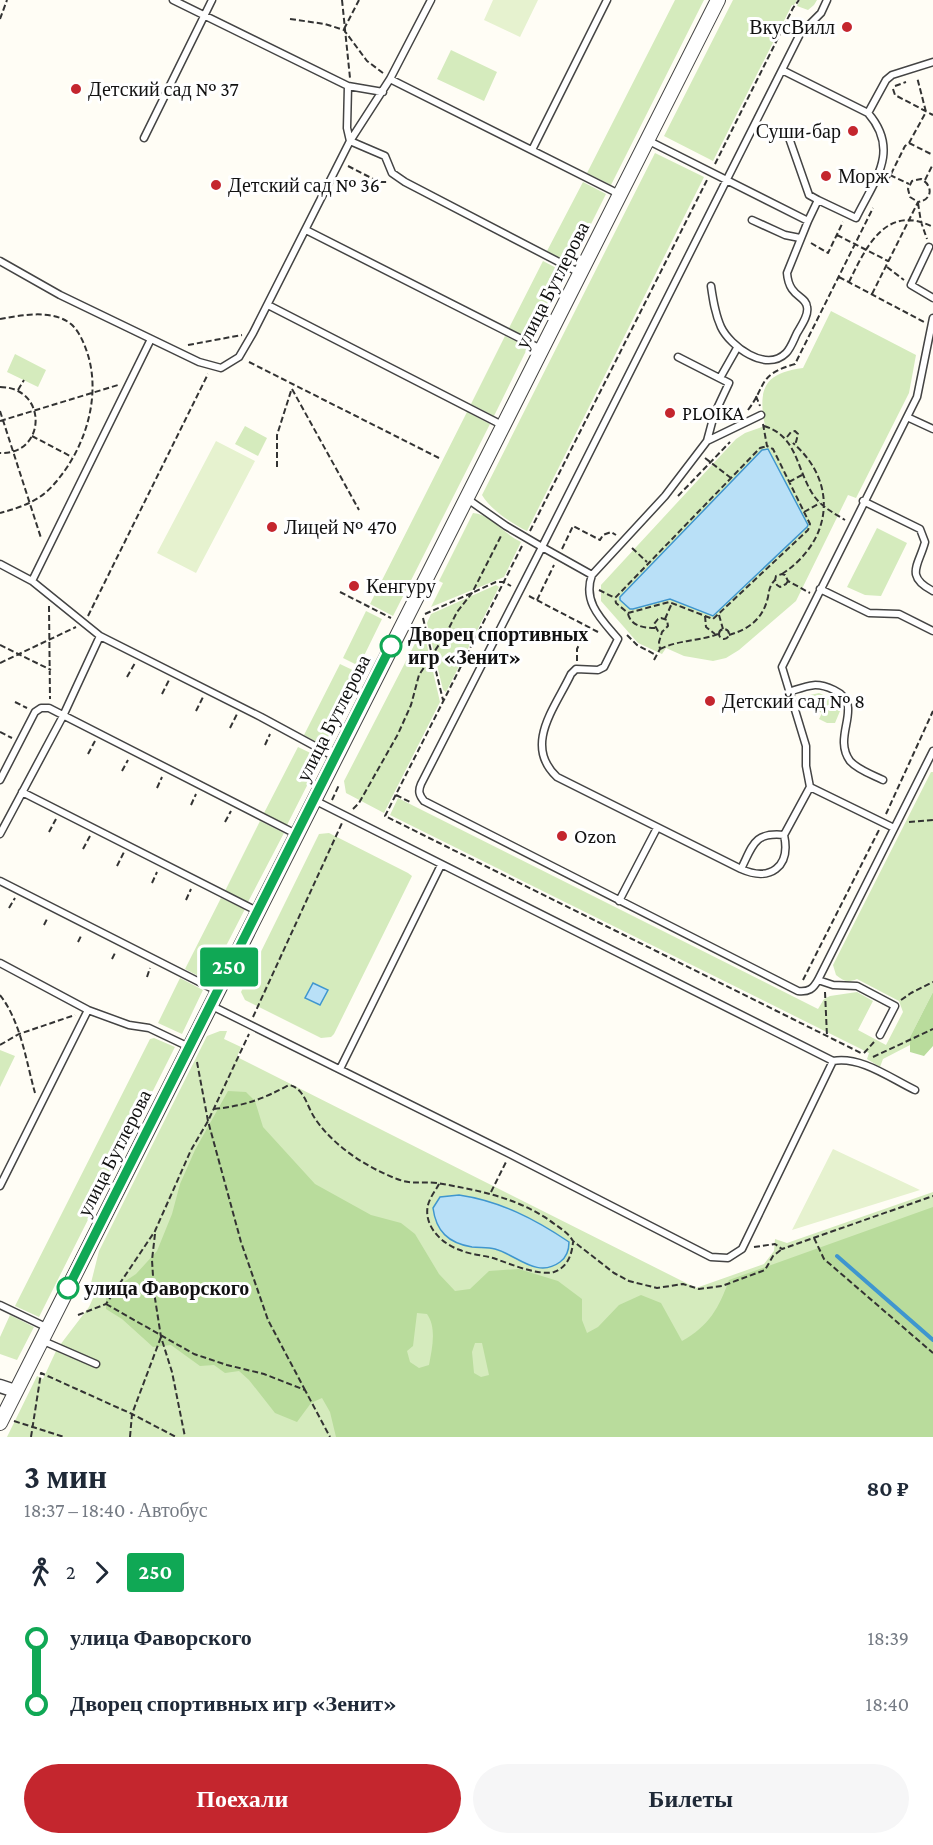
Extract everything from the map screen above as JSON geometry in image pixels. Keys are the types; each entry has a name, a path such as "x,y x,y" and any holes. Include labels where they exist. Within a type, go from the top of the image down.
{"street":[{"name":"улица Бутлерова","path":"0,1423 718,0"},
{"path":"0,1386 15,1391"}],"lane":[{"path":"173,0 348,86 383,92"},
{"path":"144,138 212,0"},
{"path":"0,261 60,295 171,349 200,363 221,368 239,357 253,333 350,141 383,92 431,0"},
{"path":"532,150 607,0"},
{"path":"827,0 821,13 800,34 419,790 424,801 798,991 806,992 821,981 933,751"},
{"path":"868,113 886,80 892,75 933,62"},
{"path":"782,70 868,113 876,123 884,142 883,163 856,218 809,195 788,135"},
{"path":"390,79 619,194"},
{"path":"348,86 347,128 350,141"},
{"path":"646,140 808,221"},
{"path":"350,141 385,156 392,173 405,182 580,273"},
{"path":"711,286 714,308 720,326 737,348 754,357 765,359 777,358 786,353 808,308 805,301 792,291 787,273 800,237 818,200"},
{"path":"752,220 785,235 800,237"},
{"path":"306,230 541,349"},
{"path":"929,247 911,285 933,298"},
{"path":"268,305 502,425"},
{"path":"678,357 729,384 714,415 707,441 665,496 592,575 587,586 591,602 597,614 618,639 604,667 598,670 576,669 571,674 544,730 541,743 542,756 547,768 557,777 750,873 762,875 771,873 779,866 785,854 784,835 810,787 806,766 806,746 782,667 916,397 933,320"},
{"path":"32,581 151,339"},
{"path":"720,378 737,348"},
{"path":"707,441 761,415"},
{"path":"907,417 933,429"},
{"path":"466,498 506,526 592,575"},
{"path":"863,501 920,529 926,542 915,573 917,580 933,591"},
{"path":"0,564 32,581 100,636 335,757"},
{"path":"820,589 869,613 899,614 933,631"},
{"path":"0,834 63,716 100,636"},
{"path":"789,692 819,684 843,694 848,700 849,708 844,727 844,738 850,761 883,780"},
{"path":"0,780 35,712 41,708 49,708 296,834"},
{"path":"810,787 894,828"},
{"path":"22,792 257,911"},
{"path":"313,800 833,1060 843,1059 860,1063 915,1090"},
{"path":"619,901 657,828"},
{"path":"741,868 754,842 762,836 784,835"},
{"path":"340,1069 441,866"},
{"path":"0,880 217,991"},
{"path":"0,963 88,1010 129,1025 149,1028 189,1047"},
{"path":"821,981 857,986 895,1006 880,1035"},
{"path":"210,1005 711,1257 728,1258 742,1249 833,1060"},
{"path":"0,1186 88,1010"},
{"path":"0,1305 96,1364"}],"path":[{"path":"0,19 7,0"},
{"path":"342,0 351,75 348,86"},
{"path":"344,30 359,0"},
{"path":"799,0 385,816 863,1054 880,1035"},
{"path":"290,19 325,24 344,30 367,61 390,79"},
{"path":"885,185 926,112 913,68"},
{"path":"886,80 895,95 933,115"},
{"path":"909,143 933,155"},
{"path":"340,161 379,182 405,182"},
{"path":"925,180 933,164"},
{"path":"890,175 909,184"},
{"path":"916,179 929,183 930,196 923,201 914,200 908,193 909,184 916,179"},
{"path":"929,183 933,182"},
{"path":"872,294 918,202"},
{"path":"918,202 921,222 929,247"},
{"path":"741,413 750,409 766,379 774,372 795,364 875,205"},
{"path":"800,237 828,253 847,214"},
{"path":"849,282 865,249 880,231 909,219 933,227"},
{"path":"837,235 889,261"},
{"path":"886,266 911,285"},
{"path":"839,277 926,323 933,320"},
{"path":"0,319 22,315 50,315 71,324 83,341 91,363 93,392 87,425 73,457 55,484 30,504 0,513"},
{"path":"171,349 253,333"},
{"path":"239,357 439,458"},
{"path":"0,663 84,624 212,366"},
{"path":"18,390 24,380"},
{"path":"1,420 131,381"},
{"path":"277,467 277,435 292,384"},
{"path":"0,387 18,390 31,402 35,411 35,428 27,443 12,452 0,453"},
{"path":"292,389 359,510"},
{"path":"0,411 1,420 46,552"},
{"path":"705,616 706,627 724,639 744,630 759,617 765,608 771,584 776,576 803,557 816,539 822,522 823,490 817,470 786,438 770,428 759,426"},
{"path":"786,438 791,432 795,432 798,438 791,443"},
{"path":"32,436 73,457"},
{"path":"671,504 734,437"},
{"path":"791,443 802,475 822,505 852,524"},
{"path":"615,598 760,448 767,446 773,449 810,524 808,530 713,619 672,603 628,613"},
{"path":"697,454 711,461 731,477"},
{"path":"789,482 802,475"},
{"path":"804,512 822,505"},
{"path":"255,1009 346,817 359,803 398,734 411,705 419,675 457,612 472,593 506,526"},
{"path":"537,600 573,526 600,540 603,535 611,532 624,540 648,563"},
{"path":"782,573 788,581 816,596"},
{"path":"775,580 775,583 780,586 788,581"},
{"path":"425,614 496,582 504,582 598,632"},
{"path":"598,595 599,583"},
{"path":"598,589 615,598 616,603 628,613 632,622 662,632"},
{"path":"340,592 391,618"},
{"path":"49,595 51,670 49,708"},
{"path":"664,619 672,603"},
{"path":"719,615 723,629 726,629 729,635"},
{"path":"423,618 444,701"},
{"path":"655,628 654,624 658,619 664,619"},
{"path":"660,649 659,642 662,632 668,626 664,619"},
{"path":"576,669 577,649 588,627"},
{"path":"654,660 660,649 717,634 723,629"},
{"path":"618,639 625,633 637,645 656,655"},
{"path":"0,645 51,670"},
{"path":"128,676 139,656"},
{"path":"162,694 173,673"},
{"path":"196,711 207,690"},
{"path":"15,702 35,712"},
{"path":"230,728 241,707"},
{"path":"798,991 882,823 933,711"},
{"path":"265,745 275,725"},
{"path":"0,732 20,742"},
{"path":"88,754 99,734"},
{"path":"122,771 132,751"},
{"path":"156,788 166,768"},
{"path":"328,807 339,785"},
{"path":"191,805 201,786"},
{"path":"396,795 418,806 424,801"},
{"path":"225,822 235,803"},
{"path":"49,832 59,811"},
{"path":"894,828 910,822 933,820"},
{"path":"83,849 93,829"},
{"path":"117,866 127,846"},
{"path":"152,883 161,863"},
{"path":"186,900 195,880"},
{"path":"821,981 827,1036"},
{"path":"895,1006 911,993 933,982"},
{"path":"0,995 8,1005 19,1034 39,1108"},
{"path":"0,1045 19,1034 88,1010"},
{"path":"860,1063 933,1029"},
{"path":"78,1315 106,1304 155,1231 190,1150 208,1121 247,1042"},
{"path":"189,1047 198,1064 208,1121 242,1242 268,1320 330,1437"},
{"path":"214,1109 239,1106 266,1098 289,1085 293,1086 300,1090 316,1121 344,1150 411,1184 439,1184 491,1193 537,1212 569,1235 573,1242 614,1273 629,1281 657,1288 683,1284 699,1290 722,1286 765,1270 773,1256 782,1249 933,1196"},
{"path":"491,1193 510,1154"},
{"path":"439,1184 428,1205 429,1219 434,1231 447,1245 463,1252 482,1255 529,1270 555,1272 566,1263 572,1254 573,1242"},
{"path":"155,1231 152,1260 154,1292 161,1337 172,1372 185,1437"},
{"path":"814,1238 824,1259 933,1353"},
{"path":"742,1249 775,1244 782,1249"},
{"path":"106,1304 194,1354 264,1374 305,1390"},
{"path":"130,1437 132,1414 161,1337"},
{"path":"31,1437 41,1373 132,1414 176,1437"},
{"path":"14,1421 64,1437"}],"green space":[{"path":"493,0 538,0 520,37 484,20"},
{"path":"675,0 704,0 611,185 587,173"},
{"path":"733,0 797,0 792,5 713,161 664,136"},
{"path":"800,0 817,0 808,10 797,6"},
{"path":"451,50 497,72 484,101 437,79"},
{"path":"655,153 704,177 527,531 502,516 482,495"},
{"path":"583,182 606,194 571,264 547,251"},
{"path":"543,261 566,273 532,340 509,328"},
{"path":"831,311 916,355 909,393 856,498 848,495 796,601 739,650 726,658 713,661 684,656 666,648 662,654 638,643 601,601 601,585 736,439 765,426 762,402 766,385 779,374 803,368"},
{"path":"505,336 528,347 494,416 471,404"},
{"path":"15,354 46,370 38,387 7,372"},
{"path":"467,412 490,424 393,616 370,604"},
{"path":"245,426 267,438 258,456 235,444"},
{"path":"216,441 255,461 196,573 157,553"},
{"path":"473,513 485,517 521,542 504,577 431,607 443,583 439,581"},
{"path":"877,528 907,543 881,596 865,595 847,587"},
{"path":"496,585 499,587 446,692 443,690 427,623 431,614"},
{"path":"366,611 382,619 359,666 343,658"},
{"path":"423,628 440,702 384,813 346,793 344,781"},
{"path":"340,664 363,675 326,747 304,735"},
{"path":"819,693 838,702 840,711 835,723 827,723 819,719 822,713 805,705 810,695"},
{"path":"298,747 321,758 287,825 264,813"},
{"path":"933,772 933,992 910,1037 910,1045 883,1059 880,1067 867,1059 869,1053 390,815 398,798 818,1009 824,999 830,996 857,992 873,1001 858,1030 886,1045 903,1012 899,1001 857,979 846,981 841,979 836,975 833,965"},
{"path":"260,821 284,833 248,902 225,891"},
{"path":"329,833 412,876 334,1034 331,1037 321,1038 245,1000 241,992 319,834"},
{"path":"221,898 245,909 208,981 185,969"},
{"path":"180,978 203,990 182,1034 158,1023"},
{"path":"933,992 933,1046 924,1056 910,1052 910,1037"},
{"path":"227,1031 224,1039 241,1047 237,1057 696,1288 764,1264 774,1251 775,1239 787,1243 933,1192 933,1437 7,1437 37,1376 43,1379 56,1351 69,1357 72,1351 60,1345 89,1307 98,1287 91,1283 99,1251 207,1036"},
{"path":"154,1038 175,1047 39,1317 15,1306 150,1039"},
{"path":"0,1050 15,1056 0,1087"},
{"path":"228,1091 246,1092 255,1101 263,1127 315,1184 371,1215 401,1223 415,1234 439,1274 455,1291 470,1289 489,1271 519,1269 558,1281 582,1299 582,1320 587,1333 598,1327 619,1305 641,1295 661,1303 682,1341 699,1329 712,1315 729,1280 933,1207 933,1437 336,1437 330,1412 322,1398 311,1403 297,1422 275,1413 239,1371 225,1373 214,1365 200,1366 171,1345 153,1347 122,1319 106,1309 106,1294 136,1274 157,1251 172,1214 180,1184 195,1150","holes":["417,1313 427,1314 433,1332 429,1365 419,1368 410,1362 407,1351 413,1346","475,1343 482,1343 489,1375 481,1377 474,1373 472,1352"]},
{"path":"833,1149 920,1190 792,1230"},
{"path":"10,1315 34,1327 17,1360 0,1354 0,1337"}],"water":[{"path":"768,449 807,527 713,616 670,599 633,609 620,600 620,597 762,450"},
{"path":"313,983 328,990 320,1005 305,998"},
{"path":"459,1195 503,1206 543,1226 569,1242 566,1256 552,1267 535,1267 495,1249 472,1247 450,1239 440,1229 433,1208 440,1197"}],"waterway":[{"path":"837,1256 933,1340"}],"bus line":[{"name":"250","path":"68,1288 391,646"}],"place":[{"name":"ВкусВилл","path":"847,27"},
{"name":"Детский сад № 37","path":"76,89"},
{"name":"Суши-бар","path":"853,131"},
{"name":"Морж","path":"826,176"},
{"name":"Детский сад № 36","path":"216,185"},
{"name":"PLOIKA","path":"670,413"},
{"name":"Лицей № 470","path":"272,527"},
{"name":"Кенгуру","path":"354,586"},
{"name":"Дворец спортивных игр «Зенит»","path":"391,646"},
{"name":"Детский сад № 8","path":"710,701"},
{"name":"Ozon","path":"562,836"},
{"name":"улица Фаворского","path":"68,1288"}]}
